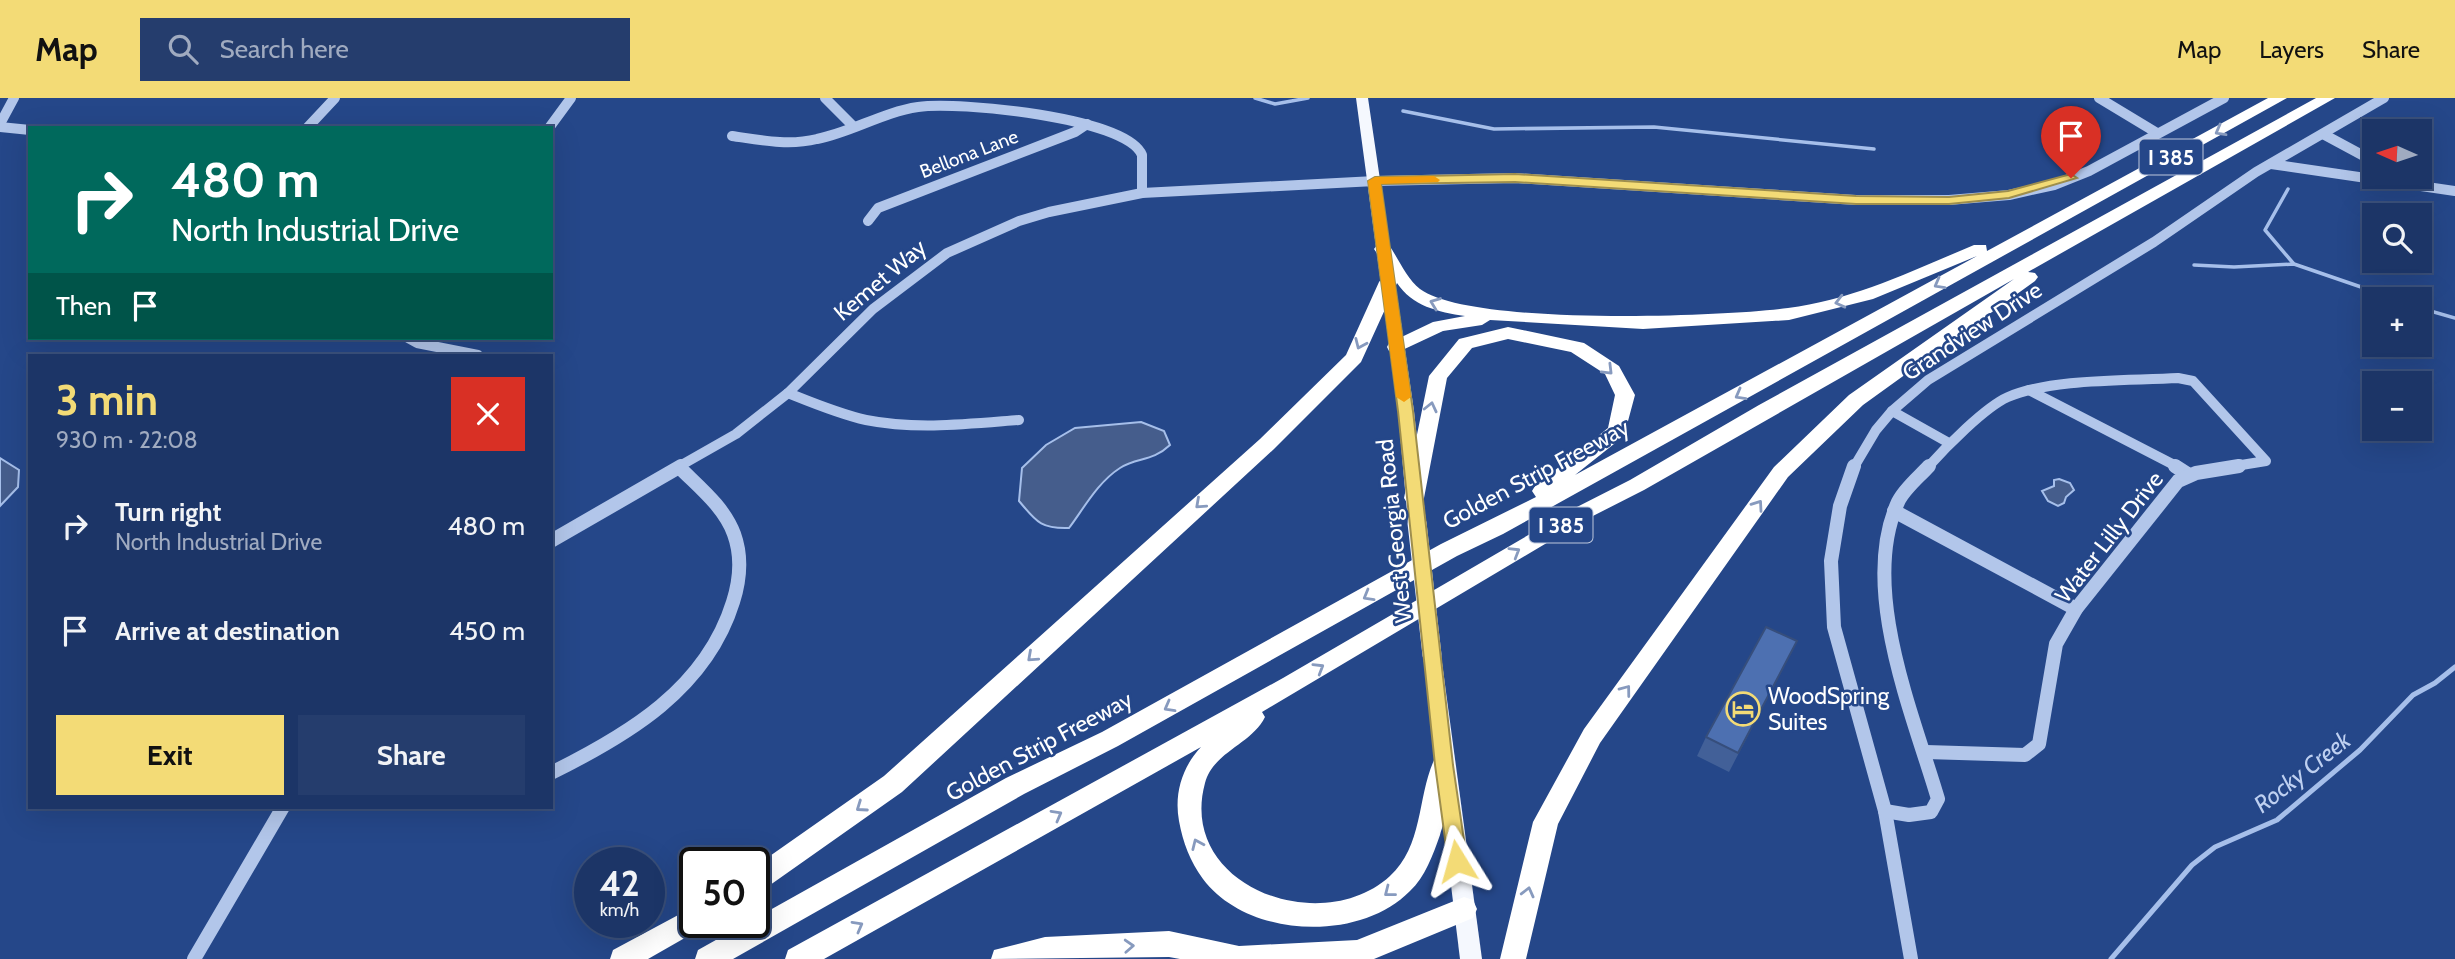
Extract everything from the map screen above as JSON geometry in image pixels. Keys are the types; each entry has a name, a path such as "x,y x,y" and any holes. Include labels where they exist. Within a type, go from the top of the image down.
{"highway":[{"name":"Golden Strip Freeway","path":"708,959 1015,786 1110,739 1449,550 1496,528 2279,98"},
{"name":"I 385","path":"798,959 1291,685 1580,513 1637,485 1788,397 2327,98"},
{"path":"1383,249 1411,291 1429,302 1501,316 1643,323 1789,314 1867,295 2063,216"},
{"path":"1513,959 1546,822 1592,736 1781,472 1856,400 1944,340 2095,228"},
{"path":"770,872 893,784 1267,444 1354,358 1388,282"},
{"path":"1396,346 1439,326 1501,316"},
{"path":"1414,498 1438,376 1466,343 1508,334 1577,347 1612,370 1625,395 1617,432 1496,528"},
{"path":"1291,685 1213,751 1201,764 1192,783 1189,826 1198,848 1211,871 1231,890 1253,902 1282,913 1305,917 1339,915 1378,901 1401,883 1419,858 1444,765"},
{"path":"1004,959 1045,950 1170,944 1239,959 1357,953 1464,909"},
{"path":"623,959 679,927"}],"main road":[{"name":"West Georgia Road","path":"1362,98 1388,282 1444,765 1471,959"}],"street":[{"path":"14,98 0,125 28,130"},
{"path":"309,126 335,98"},
{"path":"550,126 571,98"},
{"path":"825,98 854,127"},
{"path":"2099,98 2157,133"},
{"name":"Kemet Way","path":"553,540 736,434 788,393 873,309 947,253 1019,221 1092,201 1142,193 1375,181 1515,178 1856,200 1949,200 2009,194 2054,185 2089,171 2224,98"},
{"name":"Grandview Drive","path":"1911,959 1885,811 1834,627 1831,561 1840,506 1856,461 1892,411 1928,380 2154,242 2256,172 2384,98"},
{"path":"732,136 800,142 827,138 920,107 945,106 1056,118 1087,124 1126,138 1140,150 1143,168 1142,193"},
{"name":"Bellona Lane","path":"868,221 878,208 1075,132 1087,124"},
{"path":"2323,134 2362,155"},
{"path":"2271,164 2362,177"},
{"path":"2432,187 2455,191"},
{"path":"412,340 473,354"},
{"name":"Water Lilly Drive","path":"1885,811 1909,815 1931,812 1938,799 1892,642 1885,582 1888,536 1899,500 1949,443 2006,398 2029,390 2179,378 2193,381 2266,461 2189,475 2178,481 2076,609 2056,644 2039,744 2025,755 1926,752"},
{"path":"2029,390 2165,459 2189,475"},
{"path":"788,393 863,419 899,425 938,426 1019,420"},
{"path":"1892,411 1949,443"},
{"path":"553,772 604,747 663,705 713,651 728,623 738,580 740,557 734,534 718,507 680,468"},
{"path":"1894,511 2076,609"},
{"path":"194,959 282,809"}],"water":[{"path":"1141,422 1164,431 1170,445 1151,457 1120,468 1112,474 1069,528 1045,525 1019,501 1022,468 1046,445 1075,428"},
{"path":"0,458 19,470 18,487 0,506"},
{"path":"2054,480 2070,483 2074,490 2064,503 2058,506 2048,501 2042,491 2054,486"}],"building":[{"name":"WoodSpring Suites","path":"1766,627 1797,641 1738,753 1706,737"}],"waterway":[{"path":"1255,98 1275,104 1308,98"},
{"path":"1403,111 1494,129 1654,127 1874,149"},
{"path":"2288,189 2265,230 2293,263"},
{"path":"2194,265 2234,267 2294,264 2362,287"},
{"path":"2432,311 2455,318"},
{"name":"Rocky Creek","path":"2111,959 2192,865 2215,847 2277,820 2360,750 2413,695 2435,683 2455,667"}],"slow traffic":[{"path":"1404,397 1375,181 1434,180"}],"place":[{"name":"WoodSpring Suites","path":"1743,709"}],"route":[{"path":"1457,861 1411,474 1406,411 1375,181 1515,178 1856,200 1949,200 2009,194 2054,185 2071,178"}]}
